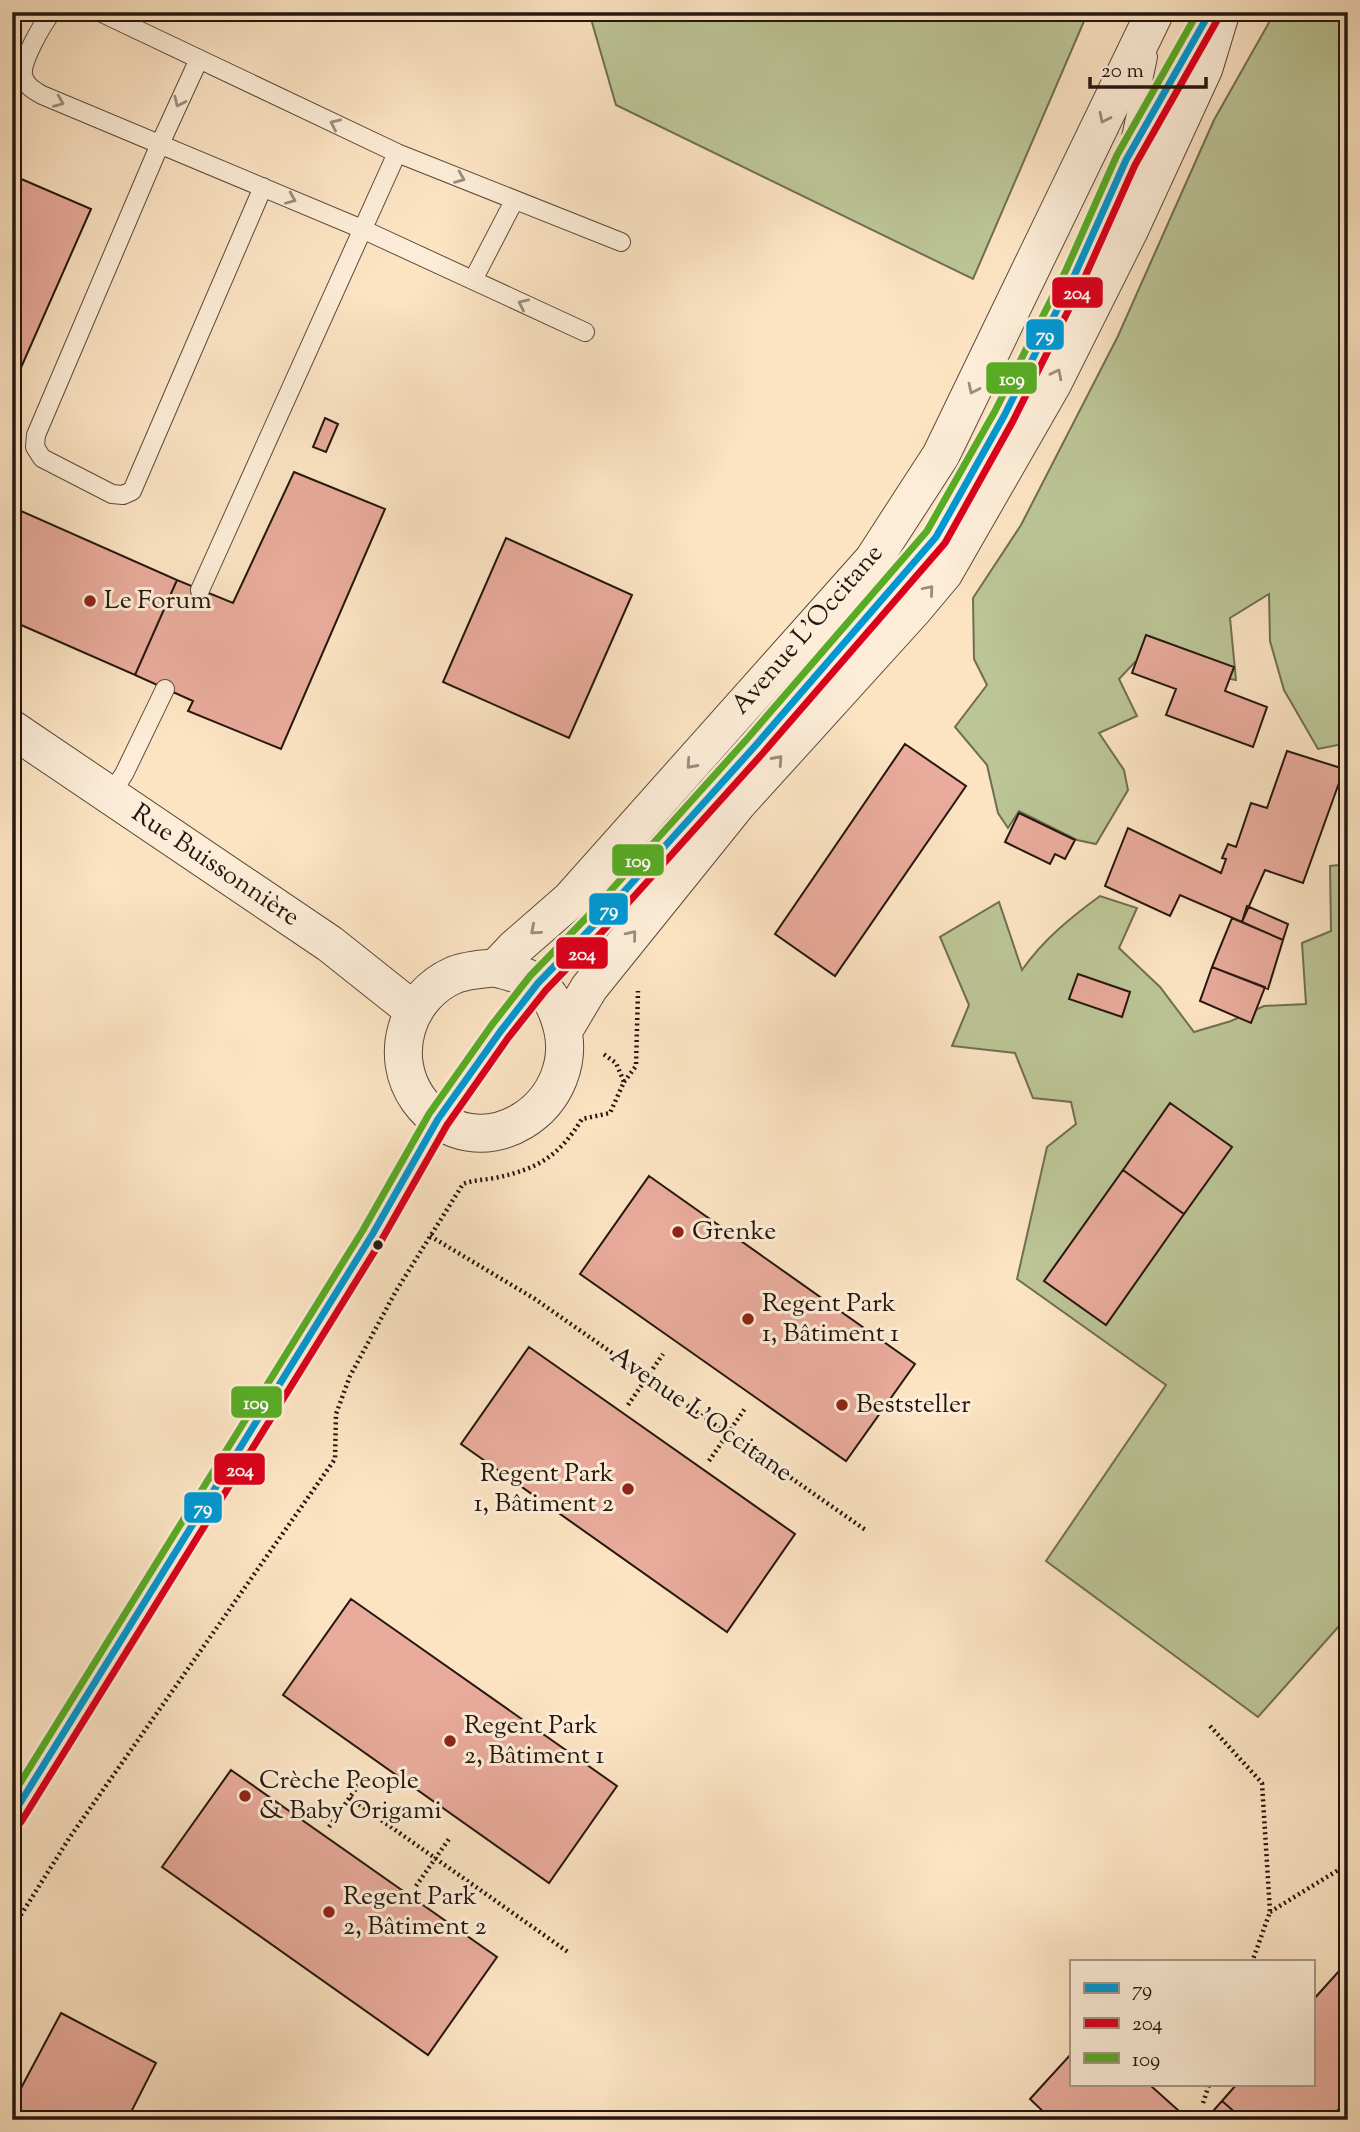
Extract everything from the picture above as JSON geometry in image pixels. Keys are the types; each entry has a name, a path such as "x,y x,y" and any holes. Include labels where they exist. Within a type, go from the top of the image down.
{"street":[{"name":"Avenue L'Occitane","path":"496,968 570,900 873,560 941,455 1157,12"},
{"path":"564,1030 589,988 738,803 944,573 1053,383 1129,231 1204,68 1221,12"},
{"name":"Rue Buissonnière","path":"12,729 331,944 413,1010"},
{"path":"496,968 538,983 555,1005 564,1030 564,1054 559,1079 551,1096 535,1114 495,1133 476,1134 457,1129 438,1119 412,1090 404,1065 402,1041 413,1010 432,989 454,975 474,970 496,968"}],"lane":[{"path":"52,12 24,63 23,75 29,88 362,229 585,332"},
{"path":"100,12 397,153 621,242"},
{"path":"1126,160 1157,12"},
{"path":"1126,160 1209,12"},
{"path":"199,59 36,435 35,447 43,458 113,494 123,495 132,491 262,187"},
{"path":"200,590 397,153"},
{"name":"Avenue L'Occitane","path":"12,1816 372,1235 438,1119 538,983 594,925 755,746 936,537 1004,416 1075,274 1126,160"},
{"path":"472,281 514,201"},
{"path":"110,795 124,774 165,689"}],"path":[{"path":"12,1929 70,1837 335,1459 336,1414 350,1376 396,1291 463,1184 536,1166 553,1156 570,1139 582,1119 610,1113 624,1082 636,1066 638,983"},
{"path":"596,1047 616,1063 624,1082"},
{"name":"Avenue L'Occitane","path":"430,1236 535,1299 867,1531"},
{"path":"628,1405 663,1354"},
{"path":"709,1461 746,1407"},
{"path":"1210,1726 1262,1783 1270,1912 1253,1960"},
{"path":"329,1827 367,1773"},
{"path":"350,1798 569,1952"},
{"path":"416,1886 449,1839"},
{"path":"1270,1912 1348,1864"},
{"path":"1203,2104 1209,2086"}],"green space":[{"path":"589,12 1088,12 973,279 616,105"},
{"path":"1275,12 1348,12 1348,743 1318,749 1284,690 1270,641 1269,594 1230,618 1236,680 1135,662 1119,679 1137,716 1099,733 1124,770 1128,790 1096,844 1077,840 1019,811 1008,828 998,813 987,765 955,727 987,685 974,659 973,598 1021,525 1118,336 1214,120"},
{"path":"1348,864 1348,1616 1258,1717 1046,1561 1166,1385 1017,1279 1047,1147 1076,1124 1071,1102 1033,1098 1015,1053 952,1046 969,1005 940,937 999,902 1022,970 1058,930 1100,896 1137,908 1119,948 1160,987 1194,1032 1231,1021 1264,1006 1306,1004 1302,943 1331,931 1330,866"}],"building":[{"path":"12,175 91,209 12,388"},
{"path":"325,418 338,424 326,452 313,447"},
{"path":"294,472 385,509 281,749 188,711 193,701 135,675 177,580 233,603"},
{"name":"Le Forum","path":"12,507 177,580 135,675 12,621"},
{"path":"506,538 632,595 569,738 443,682"},
{"path":"1146,635 1234,667 1225,691 1267,707 1253,747 1166,715 1176,689 1132,673"},
{"path":"905,744 966,786 835,976 775,934"},
{"path":"1287,751 1344,769 1303,883 1265,870 1242,922 1180,895 1170,916 1105,886 1128,828 1221,873 1226,859 1222,858 1228,844 1236,847 1251,803 1267,808"},
{"path":"1019,813 1075,840 1065,859 1055,854 1050,864 1005,842"},
{"path":"1247,906 1288,924 1283,940 1242,922"},
{"path":"1232,918 1283,940 1268,989 1212,967"},
{"path":"1212,967 1265,987 1251,1023 1200,1001"},
{"path":"1078,974 1130,992 1122,1017 1069,999"},
{"path":"1170,1103 1232,1147 1184,1214 1123,1170"},
{"path":"1123,1170 1184,1214 1106,1325 1044,1281"},
{"name":"Regent Park 1, Bâtiment 1","path":"649,1176 915,1364 846,1461 580,1274"},
{"name":"Regent Park 1, Bâtiment 2","path":"529,1347 795,1534 727,1632 461,1444"},
{"name":"Regent Park 2, Bâtiment 1","path":"351,1599 617,1786 549,1883 283,1695"},
{"name":"Regent Park 2, Bâtiment 2","path":"231,1770 497,1957 428,2055 162,1867"},
{"path":"1348,1961 1348,2099 1329,2120 1232,2120 1237,2114 1222,2101 1235,2086 1314,2086 1314,1999"},
{"path":"61,2013 156,2063 127,2120 12,2120 12,2105"},
{"path":"1070,2055 1070,2086 1151,2086 1189,2120 1052,2120 1030,2099"},
{"path":"1222,2101 1237,2114 1232,2120 1205,2120"}],"transit line":[{"name":"109","path":"12,1796 363,1230 429,1114 491,1026 530,976 586,918 747,739 927,531 995,411 1066,270 1117,155 1198,12"},
{"name":"79","path":"12,1816 372,1235 438,1119 500,1032 538,983 594,925 755,746 936,537 1004,416 1075,274 1126,160 1210,12"},
{"name":"204","path":"21,1822 381,1241 447,1125 508,1038 546,990 602,932 763,753 945,543 1013,421 1084,279 1135,165 1219,17"}],"place":[{"name":"Le Forum","path":"90,601"},
{"name":"Grenke","path":"678,1232"},
{"name":"Regent Park 1, Bâtiment 1","path":"748,1319"},
{"name":"Beststeller","path":"842,1405"},
{"name":"Regent Park 1, Bâtiment 2","path":"628,1489"},
{"name":"Regent Park 2, Bâtiment 1","path":"450,1741"},
{"name":"Crèche People & Baby Origami","path":"245,1796"},
{"name":"Regent Park 2, Bâtiment 2","path":"329,1912"}]}
